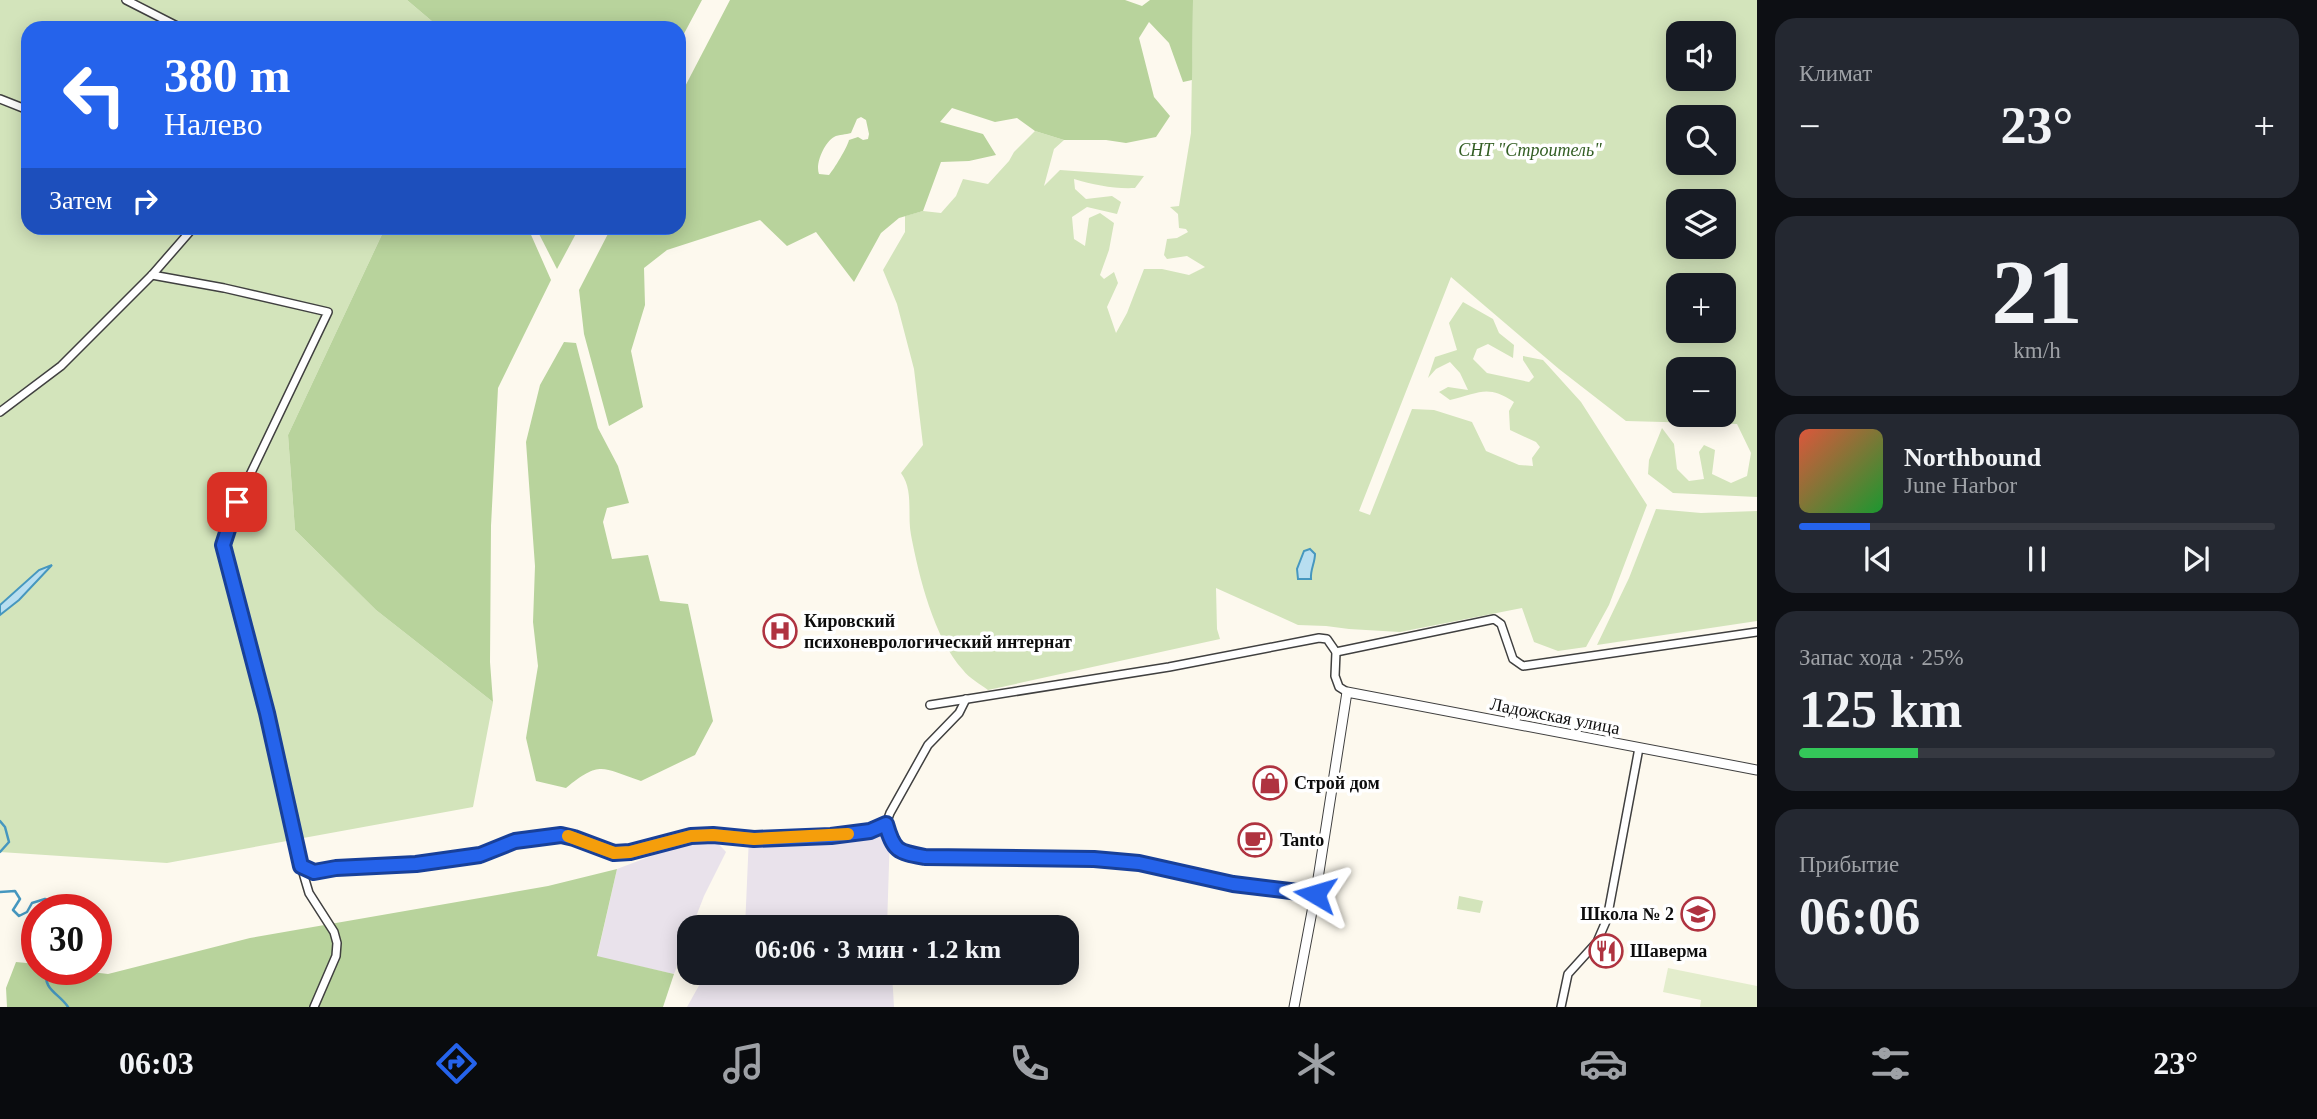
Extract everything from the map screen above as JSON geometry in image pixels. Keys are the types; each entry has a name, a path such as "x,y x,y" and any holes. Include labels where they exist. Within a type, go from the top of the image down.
{"street":[{"path":"126,0 167,21"},
{"path":"0,99 21,107"},
{"path":"0,412 61,366 152,275 187,235"},
{"path":"152,275 225,288 328,312 237,502 223,545 267,713 301,866 309,893 334,932 337,943 336,956 314,1007"},
{"path":"1336,652 1494,619 1502,624 1513,659 1523,666 1757,632"},
{"path":"930,705 1169,667 1319,638 1327,639 1336,652 1335,676 1339,687 1347,692 1294,1007"},
{"name":"Ладожская улица","path":"1347,692 1757,771"},
{"path":"301,866 314,872 336,868 416,864 480,855 515,841 561,835 614,853 630,852 691,836 754,839 831,836 870,831 886,824 928,745 959,713 965,699"},
{"path":"1561,1007 1568,974 1597,942 1607,919 1639,748"},
{"path":"886,824 892,844 900,852 925,857 1094,859 1139,863 1233,884 1315,894"}],"shaded area":[{"path":"890,833 887,915 746,915 749,836"},
{"path":"709,834 726,852 697,915 677,915 677,966 674,974 597,957 617,869"},
{"path":"699,985 893,985 894,1007 687,1007"}],"green space":[{"path":"0,0 407,0 432,21 21,21 21,235 382,235 288,435 295,530 376,610 493,702 473,807 167,863 0,852"},
{"path":"407,0 702,0 686,30 686,21 432,21"},
{"path":"730,0 1125,0 1142,6 1150,0 1193,0 1192,80 1183,82 1169,43 1149,22 1139,38 1154,97 1170,116 1156,137 1126,143 1064,140 1035,131 1017,118 995,122 952,108 940,122 983,134 996,155 969,161 941,162 923,211 899,218 881,233 854,282 816,232 787,246 760,220 667,250 644,268 645,305 631,351 643,407 609,426 584,334 579,290 607,235 686,235 686,85","holes":["861,117 866,120 868,139 858,137 849,140 829,175 819,174 819,159 830,140 851,133 857,119"]},
{"name":"СНТ \"Строитель\"","path":"1193,0 1757,0 1757,497 1673,493 1648,474 1649,460 1662,428 1674,444 1677,469 1689,481 1704,479 1699,452 1704,445 1715,450 1712,474 1731,483 1747,476 1751,453 1736,424 1736,357 1666,357 1666,422 1626,421 1559,369 1451,277 1359,511 1370,515 1412,409 1434,410 1472,422 1486,451 1519,465 1533,466 1532,458 1540,447 1536,442 1510,430 1509,411 1514,402 1490,392 1450,400 1439,392 1448,387 1468,390 1460,373 1450,362 1436,369 1428,378 1435,357 1457,350 1449,323 1463,302 1493,319 1499,333 1514,345 1513,358 1488,344 1477,349 1473,359 1487,373 1529,382 1534,377 1523,356 1543,360 1581,402 1647,505 1609,605 1586,647 1558,651 1534,642 1522,608 1400,632 1349,629 1298,625 1216,588 1217,629 1220,639 988,690 965,673 953,657 936,624 918,569 910,527 909,495 901,473 923,445 914,369 897,304 883,270 905,232 905,216 923,211 941,213 956,196 963,179 988,184 1035,131 1064,140 1054,149 1044,186 1060,170 1144,176 1135,188 1104,186 1074,179 1075,189 1086,199 1112,196 1121,202 1117,214 1087,207 1072,217 1074,239 1085,246 1089,218 1100,213 1114,223 1109,250 1100,275 1104,279 1114,272 1118,283 1107,307 1116,333 1144,269 1162,269 1189,275 1205,267 1187,256 1167,259 1164,255 1167,239 1177,238 1188,232 1179,228 1178,214 1170,207 1179,206 1191,133"},
{"path":"382,235 531,235 551,280 498,388 491,526 490,662 493,702 376,610 295,530 288,435"},
{"path":"540,235 575,235 557,269"},
{"path":"564,342 576,343 598,428 618,466 629,503 607,508 603,522 612,559 648,555 660,601 688,604 713,721 695,755 641,781 602,769 587,773 566,788 536,781 526,738 538,666 533,622 535,566 526,442 540,385"},
{"path":"1656,509 1701,513 1757,511 1757,621 1597,645 1629,578"},
{"path":"617,869 597,956 674,974 663,1007 7,1007 6,988 16,962 21,962 21,985 112,985 112,973 250,938 548,886"},
{"path":"1459,896 1483,901 1480,913 1457,909"},
{"path":"1668,968 1757,986 1757,1007 1700,1007 1701,1000 1663,992"}],"water":[{"path":"1310,549 1315,554 1311,579 1298,579 1297,569 1304,551"},
{"path":"52,565 19,600 0,615 0,605 39,570"}],"waterway":[{"path":"0,821 5,827 9,842 0,852"},
{"path":"0,892 15,891 20,899 13,910 21,915"},
{"path":"48,985 68,1007"}],"slow traffic":[{"path":"568,836 614,853 630,852 678,837 713,835 754,839 848,834"}],"place":[{"name":"Кировский психоневрологический интернат","path":"780,631"},
{"name":"Строй дом","path":"1270,783"},
{"name":"Tanto","path":"1255,840"},
{"name":"Школа № 2","path":"1698,914"},
{"name":"Шаверма","path":"1606,951"}],"route":[{"path":"237,502 223,545 267,713 301,866 314,872 336,868 416,864 480,855 515,841 561,835 614,853 630,852 678,837 713,835 754,839 831,836 870,831 886,824 892,844 900,852 925,857 1094,859 1139,863 1233,884 1315,894"}]}
